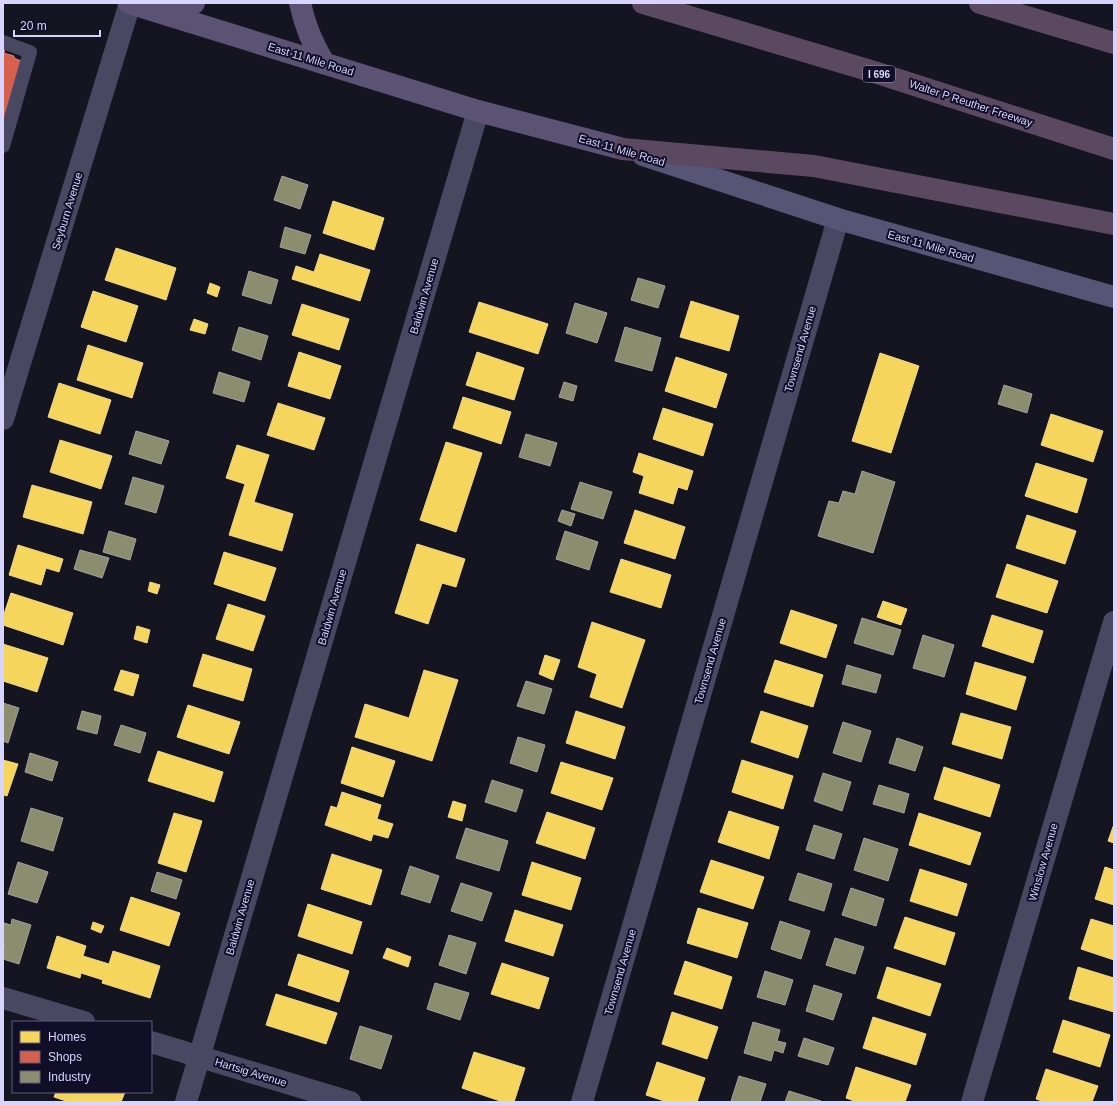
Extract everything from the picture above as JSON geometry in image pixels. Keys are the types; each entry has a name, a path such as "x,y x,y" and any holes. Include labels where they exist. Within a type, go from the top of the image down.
{"highway":[{"name":"Walter P Reuther Freeway","path":"643,3 871,71 1114,148"},
{"path":"980,3 1114,42"},
{"path":"623,149 814,166 1114,224"}],"main road":[{"name":"East 11 Mile Road","path":"130,3 478,111 623,149 838,219 1114,297"},
{"path":"171,16 194,3"},
{"path":"302,11 311,40 324,63"}],"street":[{"name":"Seyburn Avenue","path":"3,419 130,3"},
{"name":"Baldwin Avenue","path":"186,1102 478,111"},
{"name":"Townsend Avenue","path":"582,1102 838,219"},
{"name":"Winslow Avenue","path":"972,1102 1114,622"},
{"path":"3,998 81,1021"},
{"name":"Hartsig Avenue","path":"152,1042 350,1102"}],"lane":[{"path":"3,42 30,52 3,146"}],"building: Homes":[{"path":"333,201 384,218 374,250 323,233"},
{"path":"116,248 176,268 166,300 105,280"},
{"path":"320,254 370,270 360,301 292,279 296,266 314,272"},
{"path":"210,283 220,287 217,297 207,293"},
{"path":"93,291 138,306 126,342 81,327"},
{"path":"691,301 739,316 729,351 680,337"},
{"path":"479,302 548,324 538,354 469,332"},
{"path":"302,304 349,319 339,350 292,335"},
{"path":"194,319 208,324 205,334 190,330"},
{"path":"88,345 143,363 132,398 77,380"},
{"path":"299,352 341,366 330,399 288,386"},
{"path":"477,352 524,368 514,400 466,385"},
{"path":"880,353 919,366 891,453 852,441"},
{"path":"676,357 727,374 716,408 665,391"},
{"path":"59,383 111,400 100,434 48,417"},
{"path":"463,397 511,412 501,444 453,428"},
{"path":"278,403 325,418 314,450 267,435"},
{"path":"663,408 713,424 703,456 653,439"},
{"path":"1051,414 1103,431 1093,462 1041,445"},
{"path":"60,440 112,456 101,489 50,472"},
{"path":"446,442 482,453 456,532 420,520"},
{"path":"237,445 269,455 254,502 293,514 282,551 229,535 245,484 226,478"},
{"path":"639,453 693,471 687,490 678,487 673,504 639,493 644,476 633,472"},
{"path":"1036,463 1087,479 1077,513 1025,496"},
{"path":"32,485 92,502 83,534 23,517"},
{"path":"635,510 685,527 675,559 624,543"},
{"path":"1027,515 1076,531 1065,564 1016,548"},
{"path":"417,544 465,559 456,587 442,583 428,624 395,613"},
{"path":"18,545 63,559 59,572 46,568 41,585 9,575"},
{"path":"224,552 276,568 265,601 214,584"},
{"path":"621,559 671,575 661,608 610,592"},
{"path":"1007,564 1058,581 1047,613 996,597"},
{"path":"150,582 160,585 157,594 148,591"},
{"path":"11,593 73,613 63,645 3,625 3,617"},
{"path":"883,601 907,609 901,625 877,617"},
{"path":"228,604 265,616 253,651 216,639"},
{"path":"791,610 837,625 826,658 780,643"},
{"path":"992,615 1043,631 1033,663 982,646"},
{"path":"592,622 645,640 622,708 590,697 597,674 578,667"},
{"path":"137,626 150,630 147,643 134,639"},
{"path":"3,644 48,658 37,692 3,681"},
{"path":"203,654 252,669 243,701 193,686"},
{"path":"545,655 560,660 553,680 539,674"},
{"path":"775,660 823,675 813,707 764,692"},
{"path":"975,662 1026,677 1016,710 966,694"},
{"path":"121,670 139,675 133,696 114,690"},
{"path":"424,670 458,680 432,761 355,737 365,704 409,718"},
{"path":"188,705 240,722 229,754 177,737"},
{"path":"576,711 625,727 615,759 566,743"},
{"path":"761,711 808,726 798,758 751,742"},
{"path":"961,713 1011,727 1002,759 952,744"},
{"path":"352,747 395,761 383,797 341,783"},
{"path":"158,751 223,772 214,802 148,781"},
{"path":"3,760 18,764 7,796 3,795"},
{"path":"742,760 793,776 783,809 732,792"},
{"path":"561,762 613,778 602,810 551,793"},
{"path":"944,767 1000,785 990,817 934,799"},
{"path":"342,792 381,805 377,819 393,824 388,838 373,834 371,841 325,825 331,806 337,808"},
{"path":"453,801 466,805 462,821 448,817"},
{"path":"729,811 779,827 769,859 718,842"},
{"path":"547,812 595,828 585,859 536,843"},
{"path":"174,813 202,821 186,872 158,863"},
{"path":"919,813 981,833 970,865 909,845"},
{"path":"1114,824 1114,843 1108,841"},
{"path":"332,854 382,870 371,905 321,889"},
{"path":"711,860 764,877 753,909 700,892"},
{"path":"532,862 581,878 571,910 522,895"},
{"path":"1105,867 1114,870 1114,905 1095,899"},
{"path":"920,869 967,884 957,916 910,901"},
{"path":"131,897 180,913 169,946 120,930"},
{"path":"308,904 362,922 352,954 298,936"},
{"path":"698,908 748,923 737,958 687,943"},
{"path":"515,910 563,925 553,956 505,941"},
{"path":"905,917 955,933 945,965 894,948"},
{"path":"1091,919 1114,926 1114,960 1081,949"},
{"path":"93,922 104,926 101,933 91,929"},
{"path":"57,936 86,946 83,956 109,964 113,951 160,966 150,998 102,983 103,980 81,973 80,978 47,968"},
{"path":"387,948 411,957 408,967 383,958"},
{"path":"298,954 349,971 339,1002 288,985"},
{"path":"685,961 732,977 722,1009 674,994"},
{"path":"502,963 549,978 539,1009 491,994"},
{"path":"887,967 941,984 930,1016 877,998"},
{"path":"1078,967 1114,978 1114,1012 1069,999"},
{"path":"276,994 337,1013 326,1044 266,1025"},
{"path":"672,1012 718,1027 707,1059 662,1044"},
{"path":"873,1017 926,1034 916,1065 863,1048"},
{"path":"1063,1020 1110,1035 1100,1067 1053,1052"},
{"path":"474,1052 525,1068 514,1102 503,1102 462,1088"},
{"path":"657,1062 705,1078 697,1102 667,1102 646,1095"},
{"path":"856,1067 911,1085 905,1102 857,1102 846,1098"},
{"path":"1046,1069 1098,1086 1092,1102 1045,1102 1036,1099"},
{"path":"56,1093 125,1093 121,1102 69,1102 54,1097"}],"building: Shops":[{"path":"3,49 5,49 4,53 14,56 14,58 21,61 3,122"}],"building: Industry":[{"path":"282,176 308,185 300,209 274,200"},
{"path":"285,227 311,235 305,254 280,247"},
{"path":"249,271 278,280 271,304 242,295"},
{"path":"638,278 665,286 658,308 631,300"},
{"path":"575,303 607,313 597,343 566,333"},
{"path":"239,327 268,336 261,360 232,350"},
{"path":"625,327 661,338 652,371 615,361"},
{"path":"219,372 250,382 244,402 213,393"},
{"path":"564,382 577,386 573,401 559,397"},
{"path":"1004,385 1032,394 1027,413 998,404"},
{"path":"136,431 169,441 161,464 129,454"},
{"path":"526,434 557,443 550,466 519,457"},
{"path":"862,471 895,482 873,553 818,536 829,501 839,503 843,491 855,494"},
{"path":"133,477 164,486 156,513 125,504"},
{"path":"580,482 612,492 603,519 571,509"},
{"path":"562,510 575,514 571,526 558,521"},
{"path":"109,531 136,539 130,560 103,552"},
{"path":"565,531 598,542 589,570 556,559"},
{"path":"80,550 109,558 102,578 74,569"},
{"path":"862,618 901,630 893,655 854,643"},
{"path":"923,635 954,645 944,677 913,668"},
{"path":"847,665 881,675 876,693 842,684"},
{"path":"526,681 552,689 544,714 517,706"},
{"path":"3,703 19,708 8,743 3,741"},
{"path":"82,711 101,716 97,734 77,729"},
{"path":"843,722 871,731 861,762 833,753"},
{"path":"121,725 146,733 140,753 114,745"},
{"path":"518,737 545,745 537,772 510,763"},
{"path":"897,738 923,747 915,771 889,763"},
{"path":"30,753 58,762 52,781 25,772"},
{"path":"823,773 851,782 842,811 814,801"},
{"path":"492,780 523,790 516,812 485,802"},
{"path":"879,785 909,794 904,813 873,804"},
{"path":"31,808 63,818 53,851 21,841"},
{"path":"814,825 842,834 834,859 806,850"},
{"path":"466,828 508,841 499,871 456,858"},
{"path":"864,838 898,849 888,881 854,870"},
{"path":"18,862 48,872 37,903 8,894"},
{"path":"410,866 439,876 430,903 401,894"},
{"path":"157,872 182,880 176,899 151,891"},
{"path":"798,873 832,884 824,911 789,900"},
{"path":"461,883 492,893 482,921 451,911"},
{"path":"851,888 884,899 876,926 842,915"},
{"path":"12,919 31,925 19,964 3,959 3,949 5,943 3,942 3,926 4,923 11,925"},
{"path":"780,921 810,931 801,959 771,949"},
{"path":"449,935 476,943 466,974 439,965"},
{"path":"835,938 864,947 855,974 826,965"},
{"path":"765,971 793,980 785,1005 757,997"},
{"path":"435,983 469,993 460,1020 427,1009"},
{"path":"814,985 842,994 833,1020 806,1011"},
{"path":"753,1022 780,1030 777,1041 786,1043 783,1053 774,1050 771,1061 744,1053"},
{"path":"360,1026 392,1036 381,1069 350,1059"},
{"path":"804,1038 834,1048 828,1065 798,1056"},
{"path":"739,1076 766,1084 760,1102 731,1101"},
{"path":"789,1091 821,1101 785,1102"}]}
